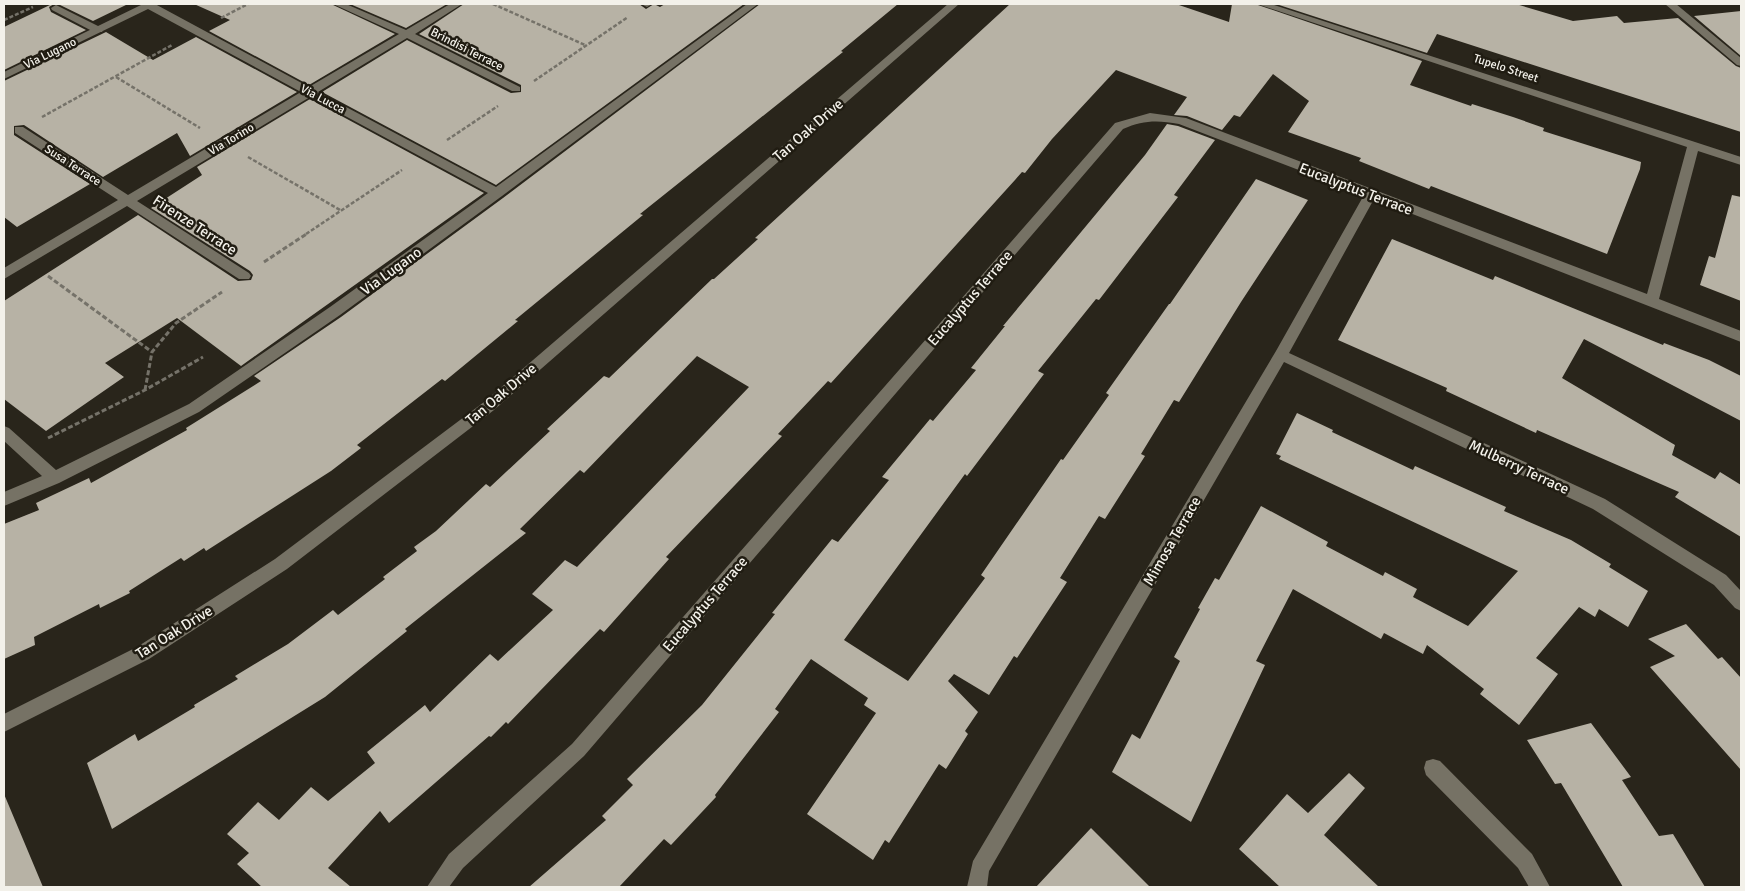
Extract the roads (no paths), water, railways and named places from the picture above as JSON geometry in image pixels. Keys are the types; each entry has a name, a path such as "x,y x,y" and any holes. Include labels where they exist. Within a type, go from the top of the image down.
{"street":[{"name":"Via Lugano","path":"4,76 149,4"},
{"name":"Via Lucca","path":"149,4 498,193"},
{"name":"Brindisi Terrace","path":"338,4 407,34 516,89"},
{"name":"Via Torino","path":"4,274 457,4"},
{"name":"Via Lugano","path":"4,499 54,478 194,408 336,311 753,4"},
{"name":"Tan Oak Drive","path":"4,723 143,653 281,564 489,406 954,4"},
{"name":"Tupelo Street","path":"1262,4 1694,144 1741,161"},
{"path":"1670,4 1741,63"},
{"path":"56,8 98,30"},
{"name":"Eucalyptus Terrace","path":"437,887 456,861 578,750 1119,126 1137,117 1157,116 1182,121 1370,195 1652,300 1741,337"},
{"name":"Susa Terrace","path":"19,130 128,200"},
{"path":"1652,300 1694,144"},
{"name":"Mimosa Terrace","path":"978,887 980,868 1281,355 1370,195"},
{"name":"Firenze Terrace","path":"128,200 244,276"},
{"name":"Mulberry Terrace","path":"1281,355 1600,504 1720,580 1741,603"},
{"path":"4,432 54,478"},
{"path":"1432,768 1525,861 1540,887"}]}
